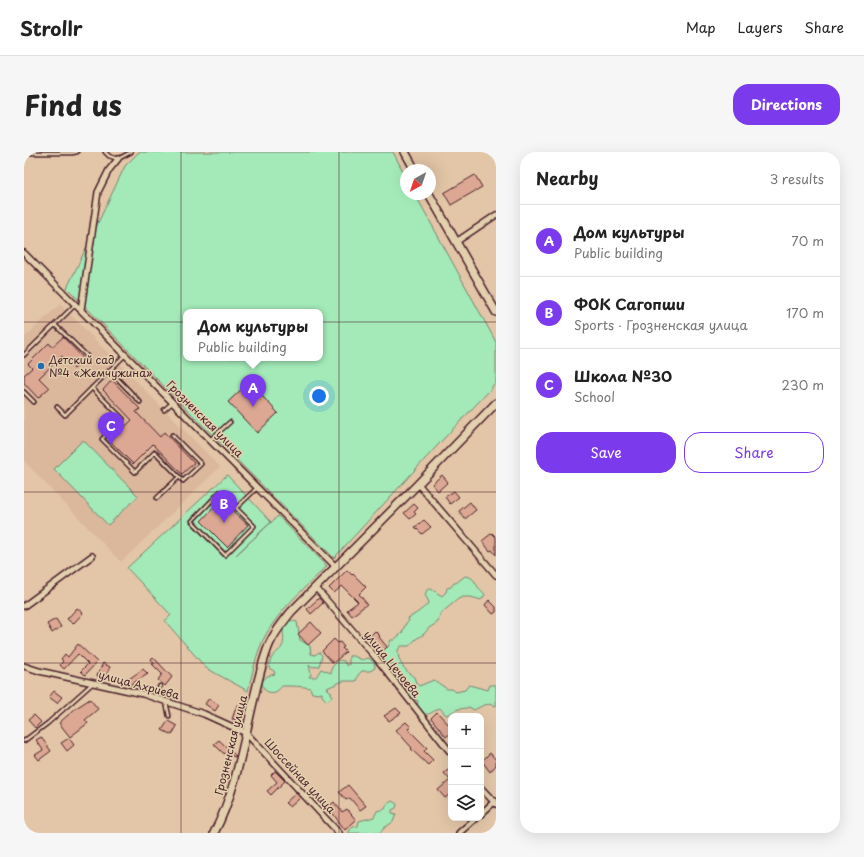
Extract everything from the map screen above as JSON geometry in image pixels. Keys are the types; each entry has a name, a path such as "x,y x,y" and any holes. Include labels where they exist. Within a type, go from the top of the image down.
{"street":[{"path":"405,152 412,164"},
{"path":"81,310 98,192 109,170 118,159"},
{"path":"432,200 496,312"},
{"path":"456,242 496,215"},
{"name":"Грозненская улица","path":"24,253 336,567"},
{"name":"Грозненская улица","path":"214,833 232,792 259,676 269,645 279,627 291,612 496,403"},
{"path":"418,484 496,574"},
{"path":"24,606 92,556"},
{"name":"улица Цечоева","path":"316,588 377,659 448,749"},
{"name":"улица Ахриева","path":"24,666 144,694 204,714 246,733"},
{"name":"Шоссейная улица","path":"246,733 340,833"},
{"path":"484,791 495,802 484,811"},
{"path":"460,833 473,821"}],"lane":[{"path":"24,153 77,152"},
{"path":"105,152 109,156 118,159 131,152"},
{"path":"24,355 76,305"},
{"path":"55,325 87,356"},
{"path":"57,406 65,415 126,355"},
{"path":"110,371 140,402"},
{"path":"92,388 122,419 102,439 135,472 155,452 183,481 201,464 172,435"},
{"path":"24,392 34,402"},
{"path":"164,410 172,402"},
{"path":"210,441 230,422"},
{"path":"157,498 179,477"},
{"path":"236,508 257,488"},
{"path":"220,492 236,508 254,526 225,555 192,521 220,492"},
{"path":"24,742 93,683"},
{"path":"154,698 160,686"},
{"path":"166,701 169,716"}],"shaded area":[{"path":"60,304 220,467 121,562 24,461 24,338"}],"green space":[{"path":"139,152 393,152 400,165 400,200 418,200 496,342 496,381 490,390 334,558 67,288 125,166"},
{"path":"83,440 138,496 108,525 54,469"},
{"path":"227,475 271,522 236,555 278,516 327,566 292,600 269,629 258,652 248,691 206,668 165,621 171,615 127,568"},
{"path":"465,576 468,577 474,581 485,595 481,600 471,597 463,597 458,599 440,614 438,622 429,628 424,634 409,646 401,646 398,650 399,658 402,665 414,677 419,686 434,680 447,689 452,689 456,692 465,690 469,685 488,690 490,685 496,685 496,706 487,704 474,710 469,707 448,713 446,715 440,708 425,714 417,706 418,701 409,697 407,689 380,657 383,649 388,647 391,640 394,640 402,633 406,623 409,621 408,618 429,602 425,595 427,590 431,589 442,596 446,592 447,588"},
{"path":"290,620 297,622 300,640 310,646 311,654 315,655 319,652 322,656 319,666 313,667 309,665 311,674 309,677 316,677 321,669 331,673 332,667 339,660 344,661 346,665 349,665 349,656 354,656 362,660 368,658 374,662 375,668 370,671 362,671 358,675 356,681 343,681 327,688 331,692 332,697 327,701 322,696 322,693 312,693 310,688 307,687 282,686 275,692 267,691 264,689 263,682 268,676 275,674 274,671 269,668 271,659 282,647 284,640 283,629 286,623"},
{"path":"392,801 397,804 396,808 392,810 392,813 396,814 393,822 384,828 380,833 349,833 353,827 358,826 359,821 374,817 377,811 385,809 387,804"}],"building":[{"path":"475,175 482,187 451,205 444,193"},
{"name":"Детский сад №4 «Жемчужина»","path":"63,337 84,359 74,369 62,356 39,378 49,388 38,398 24,383 24,375 32,368 28,364 49,343 52,347"},
{"path":"112,380 140,409 136,412 160,437 164,432 194,463 182,474 153,444 133,464 110,441 132,420 103,390"},
{"path":"249,382 278,413 257,433 228,402"},
{"path":"442,475 448,482 438,491 432,484"},
{"path":"454,491 459,497 450,504 445,497"},
{"path":"221,500 248,525 227,547 201,521"},
{"path":"470,502 476,510 465,519 459,511"},
{"path":"414,504 418,508 414,512 416,514 410,519 404,513"},
{"path":"424,520 431,527 422,534 415,527"},
{"path":"492,533 496,537 496,555 492,550 490,551 482,541"},
{"path":"347,570 366,587 359,594 367,604 352,616 347,610 358,602 342,586 334,593 329,588"},
{"path":"319,598 323,603 311,614 307,609"},
{"path":"489,600 496,607 496,612 493,614 485,605"},
{"path":"77,608 83,613 73,624 67,619"},
{"path":"56,619 61,627 52,633 47,624"},
{"path":"311,622 321,633 308,645 298,634"},
{"path":"375,631 387,647 383,651 370,636"},
{"path":"334,639 338,643 340,642 344,647 342,648 346,652 333,663 322,651"},
{"path":"78,644 97,662 85,675 81,671 88,664 78,654 64,669 60,665 63,661 61,659 65,654 68,657"},
{"path":"153,657 172,677 165,686 158,680 162,674 152,664 154,664 151,659"},
{"path":"103,663 110,667 105,679 97,676"},
{"path":"143,669 148,674 130,685 126,681"},
{"path":"54,691 62,697 57,703 49,697"},
{"path":"209,698 219,705 215,711 205,704"},
{"path":"90,699 98,709 85,720 88,723 70,737 59,723 76,708"},
{"path":"237,705 242,707 238,720 232,719"},
{"path":"396,708 401,713 389,721 384,716"},
{"path":"437,712 448,724 448,735 446,737 431,718"},
{"path":"34,715 41,722 35,728 28,720"},
{"path":"168,721 177,726 172,735 162,730"},
{"path":"406,722 411,727 408,729 427,748 424,751 433,760 428,765 411,749 412,748 396,730"},
{"path":"41,737 51,751 39,760 35,755 43,750 36,740"},
{"path":"69,738 74,745 67,751 61,743"},
{"path":"219,740 236,756 235,757 223,753 214,744"},
{"path":"490,753 496,760 496,765 490,772 484,764 484,759"},
{"path":"448,770 448,778 444,773"},
{"path":"275,771 285,781 271,795 267,791 277,782 271,775"},
{"path":"448,782 448,796 445,798 438,790"},
{"path":"348,785 366,806 360,810 350,798 346,800 339,792"},
{"path":"296,793 300,798 290,807 285,803"},
{"path":"334,802 342,812 347,809 356,820 345,830 328,807"}],"place":[{"name":"Детский сад №4 «Жемчужина»","path":"41,366"},
{"name":"Дом культуры","path":"253,407"},
{"name":"Школа №30","path":"111,445"},
{"name":"ФОК Сагопши","path":"224,523"}]}
